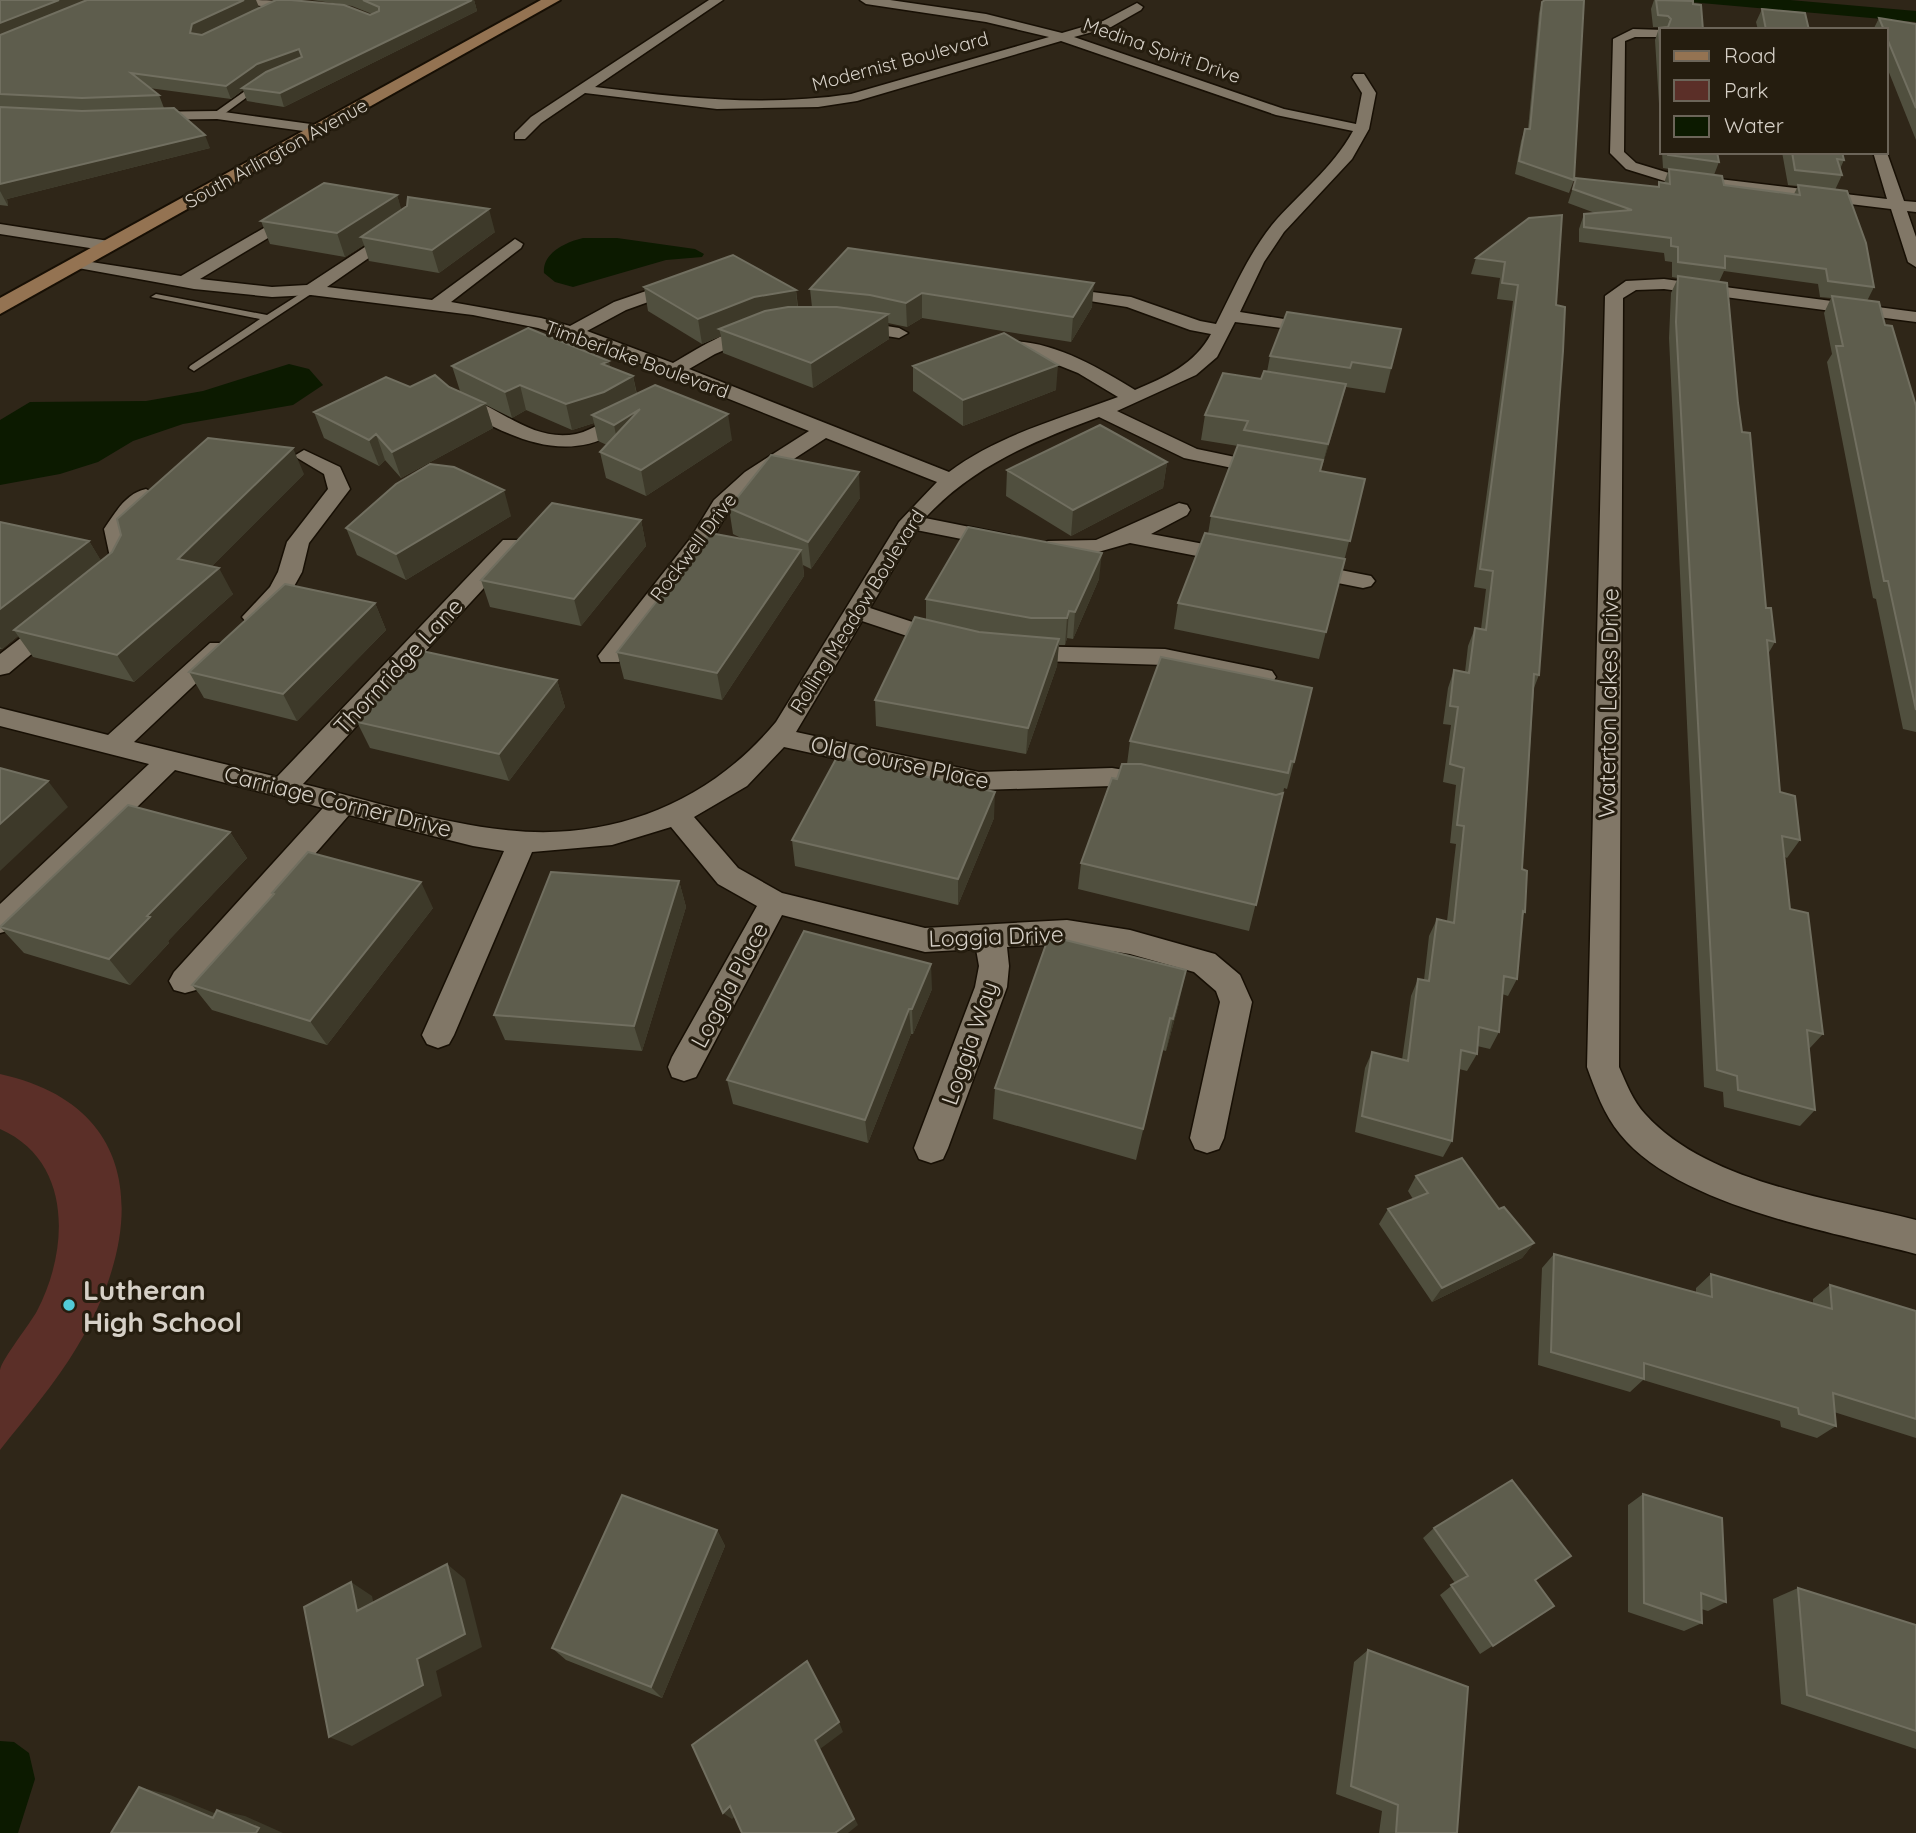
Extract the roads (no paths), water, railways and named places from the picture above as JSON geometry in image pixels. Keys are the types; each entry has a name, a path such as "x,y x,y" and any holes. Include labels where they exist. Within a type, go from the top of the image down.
{"main road":[{"name":"South Arlington Avenue","path":"0,307 552,0"}],"street":[{"path":"242,0 322,9"},
{"path":"520,136 536,120 717,0"},
{"name":"Medina Spirit Drive","path":"866,0 986,18 1063,37 1281,112 1362,129"},
{"path":"259,15 281,4"},
{"name":"Modernist Boulevard","path":"582,89 731,107 818,105 852,98 1107,24 1137,7"},
{"path":"1660,33 1633,33 1620,37 1618,153 1631,166 1668,177 1916,207"},
{"name":"Rolling Meadow Boulevard","path":"676,814 737,779 779,737 910,522 950,480 988,455 1134,398 1182,376 1210,353 1256,262 1278,229 1345,159 1362,129 1368,93 1359,77"},
{"path":"131,116 217,115 318,129"},
{"path":"1881,154 1916,262"},
{"path":"184,282 305,208"},
{"path":"0,229 184,282 272,292 311,290 407,225"},
{"path":"0,243 298,281 311,290"},
{"path":"436,305 515,244"},
{"path":"572,332 620,306 698,279"},
{"name":"Waterton Lakes Drive","path":"1916,317 1664,284 1632,285 1621,289 1613,304 1604,1067 1614,1093 1633,1125 1653,1145 1709,1180 1916,1237"},
{"path":"1036,288 1131,302 1196,326 1225,323 1342,333"},
{"name":"Timberlake Boulevard","path":"311,290 524,319 572,332 950,480"},
{"path":"825,321 899,332"},
{"path":"674,370 718,346 775,324"},
{"path":"975,350 1028,349 1067,358 1134,398"},
{"path":"1182,376 1204,379"},
{"path":"667,393 694,378"},
{"path":"455,399 534,436 571,440 590,437 646,406"},
{"path":"1102,411 1191,454 1292,474"},
{"name":"Rockwell Drive","path":"610,656 700,541 706,525 737,488 824,430"},
{"path":"114,745 280,590 290,572 298,542 339,489 333,471 304,456"},
{"path":"98,589 123,563 114,533 120,519 164,482"},
{"path":"910,522 1061,550 1100,548 1179,510"},
{"path":"1128,536 1363,581"},
{"name":"Thornridge Lane","path":"284,787 511,545"},
{"path":"0,667 76,606"},
{"path":"856,611 922,635 979,648 1041,656 1165,657 1263,677"},
{"name":"Carriage Corner Drive","path":"2,720 114,745 473,836 556,842 612,835 676,814"},
{"name":"Old Course Place","path":"779,737 979,781 1112,776 1177,788"},
{"path":"0,922 170,759"},
{"path":"185,981 343,804"},
{"name":"Loggia Drive","path":"676,814 729,876 774,902 907,937 945,941 1047,931 1089,934 1185,956 1214,968 1229,984 1236,1002 1207,1138"},
{"path":"438,1035 522,841"},
{"name":"Loggia Place","path":"684,1067 774,902"},
{"name":"Loggia Way","path":"931,1148 991,988 994,966 990,937"}],"lane":[{"path":"217,115 265,80"},
{"path":"194,368 311,290"},
{"path":"156,297 268,318"}],"water":[{"path":"1667,0 1790,0 1916,11 1916,22"},
{"path":"583,238 617,238 695,249 704,254 702,257 666,260 573,287 555,282 544,273 544,266 551,254 569,242"},
{"path":"289,364 309,369 323,385 293,405 183,424 133,441 98,462 60,474 0,485 0,420 30,402 146,401 203,391"},
{"path":"0,1741 14,1742 29,1753 35,1779 18,1833 0,1833"}],"place":[{"name":"Lutheran High School","path":"69,1305"}]}
